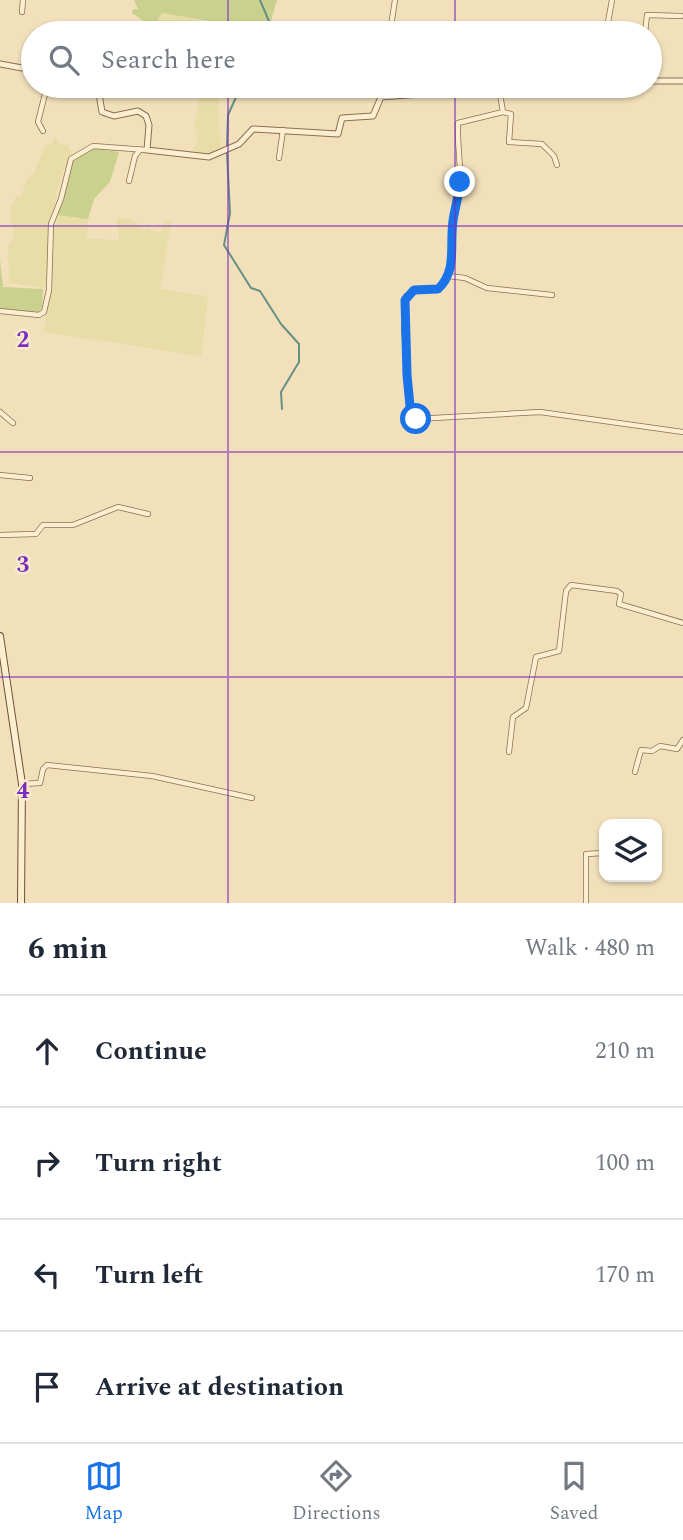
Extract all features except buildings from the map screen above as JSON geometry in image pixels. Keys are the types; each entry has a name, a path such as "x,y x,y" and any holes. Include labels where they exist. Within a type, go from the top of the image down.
{"main road":[{"path":"0,636 22,783 21,903"}],"street":[{"path":"22,12 23,0"},
{"path":"392,21 396,0"},
{"path":"608,21 612,0"},
{"path":"647,21 648,15 681,16"},
{"path":"0,64 21,68"},
{"path":"662,81 683,81"},
{"path":"43,131 38,122 44,98"},
{"path":"100,98 102,112 114,116 138,111 146,116 149,125 144,150 135,156 129,181"},
{"path":"0,311 39,315 44,312 49,290 51,224 61,200 71,159 93,146 209,157 235,147 253,129 338,134 342,118 373,116 381,98"},
{"path":"501,98 503,112"},
{"path":"557,164 554,156 542,144 509,142 513,118 511,114 503,112 458,123 459,202 454,214 453,253 448,276 438,289 418,289 406,296 407,375 411,416 416,419 540,412 683,432"},
{"path":"279,158 283,130"},
{"path":"448,276 466,278 486,288 552,295"},
{"path":"0,412 13,423"},
{"path":"0,475 30,478"},
{"path":"0,535 36,534 43,525 74,525 117,507 148,514"},
{"path":"509,752 513,717 526,708 536,657 559,651 566,591 571,585 617,591 621,594 619,604 683,623"},
{"path":"635,772 641,750 652,751 660,746 677,749 683,740"},
{"path":"22,783 40,783 43,769 47,765 152,776 252,798"},
{"path":"586,903 586,854 599,853"}],"shaded area":[{"path":"161,13 209,21 157,21"},
{"path":"199,98 220,98 221,147 208,154 196,153 193,147 199,141 195,126"},
{"path":"55,136 58,143 68,146 72,153 61,175 53,214 88,219 87,238 119,241 117,218 131,219 145,231 147,228 160,233 165,221 171,222 160,289 208,297 201,356 44,332 50,289 9,283 8,247 14,238 10,209 17,197 21,197 26,180 34,173 46,145 51,145"}],"green space":[{"path":"134,0 277,0 271,21 209,21 162,13 157,21 144,21 132,13 133,9 138,9"},
{"path":"91,148 119,152 110,182 94,199 88,219 57,215 69,168 81,154"},
{"path":"0,259 3,287 43,289 42,307 38,313 0,310"}],"waterway":[{"path":"260,0 269,21"},
{"path":"227,146 228,115 236,98"},
{"path":"227,153 230,213 224,245 251,288 260,291 281,324 299,344 299,362 281,392 282,409"}],"route":[{"path":"416,419 411,416 410,410 404,328 405,300 408,293 414,290 438,289 448,276 460,182"}]}
